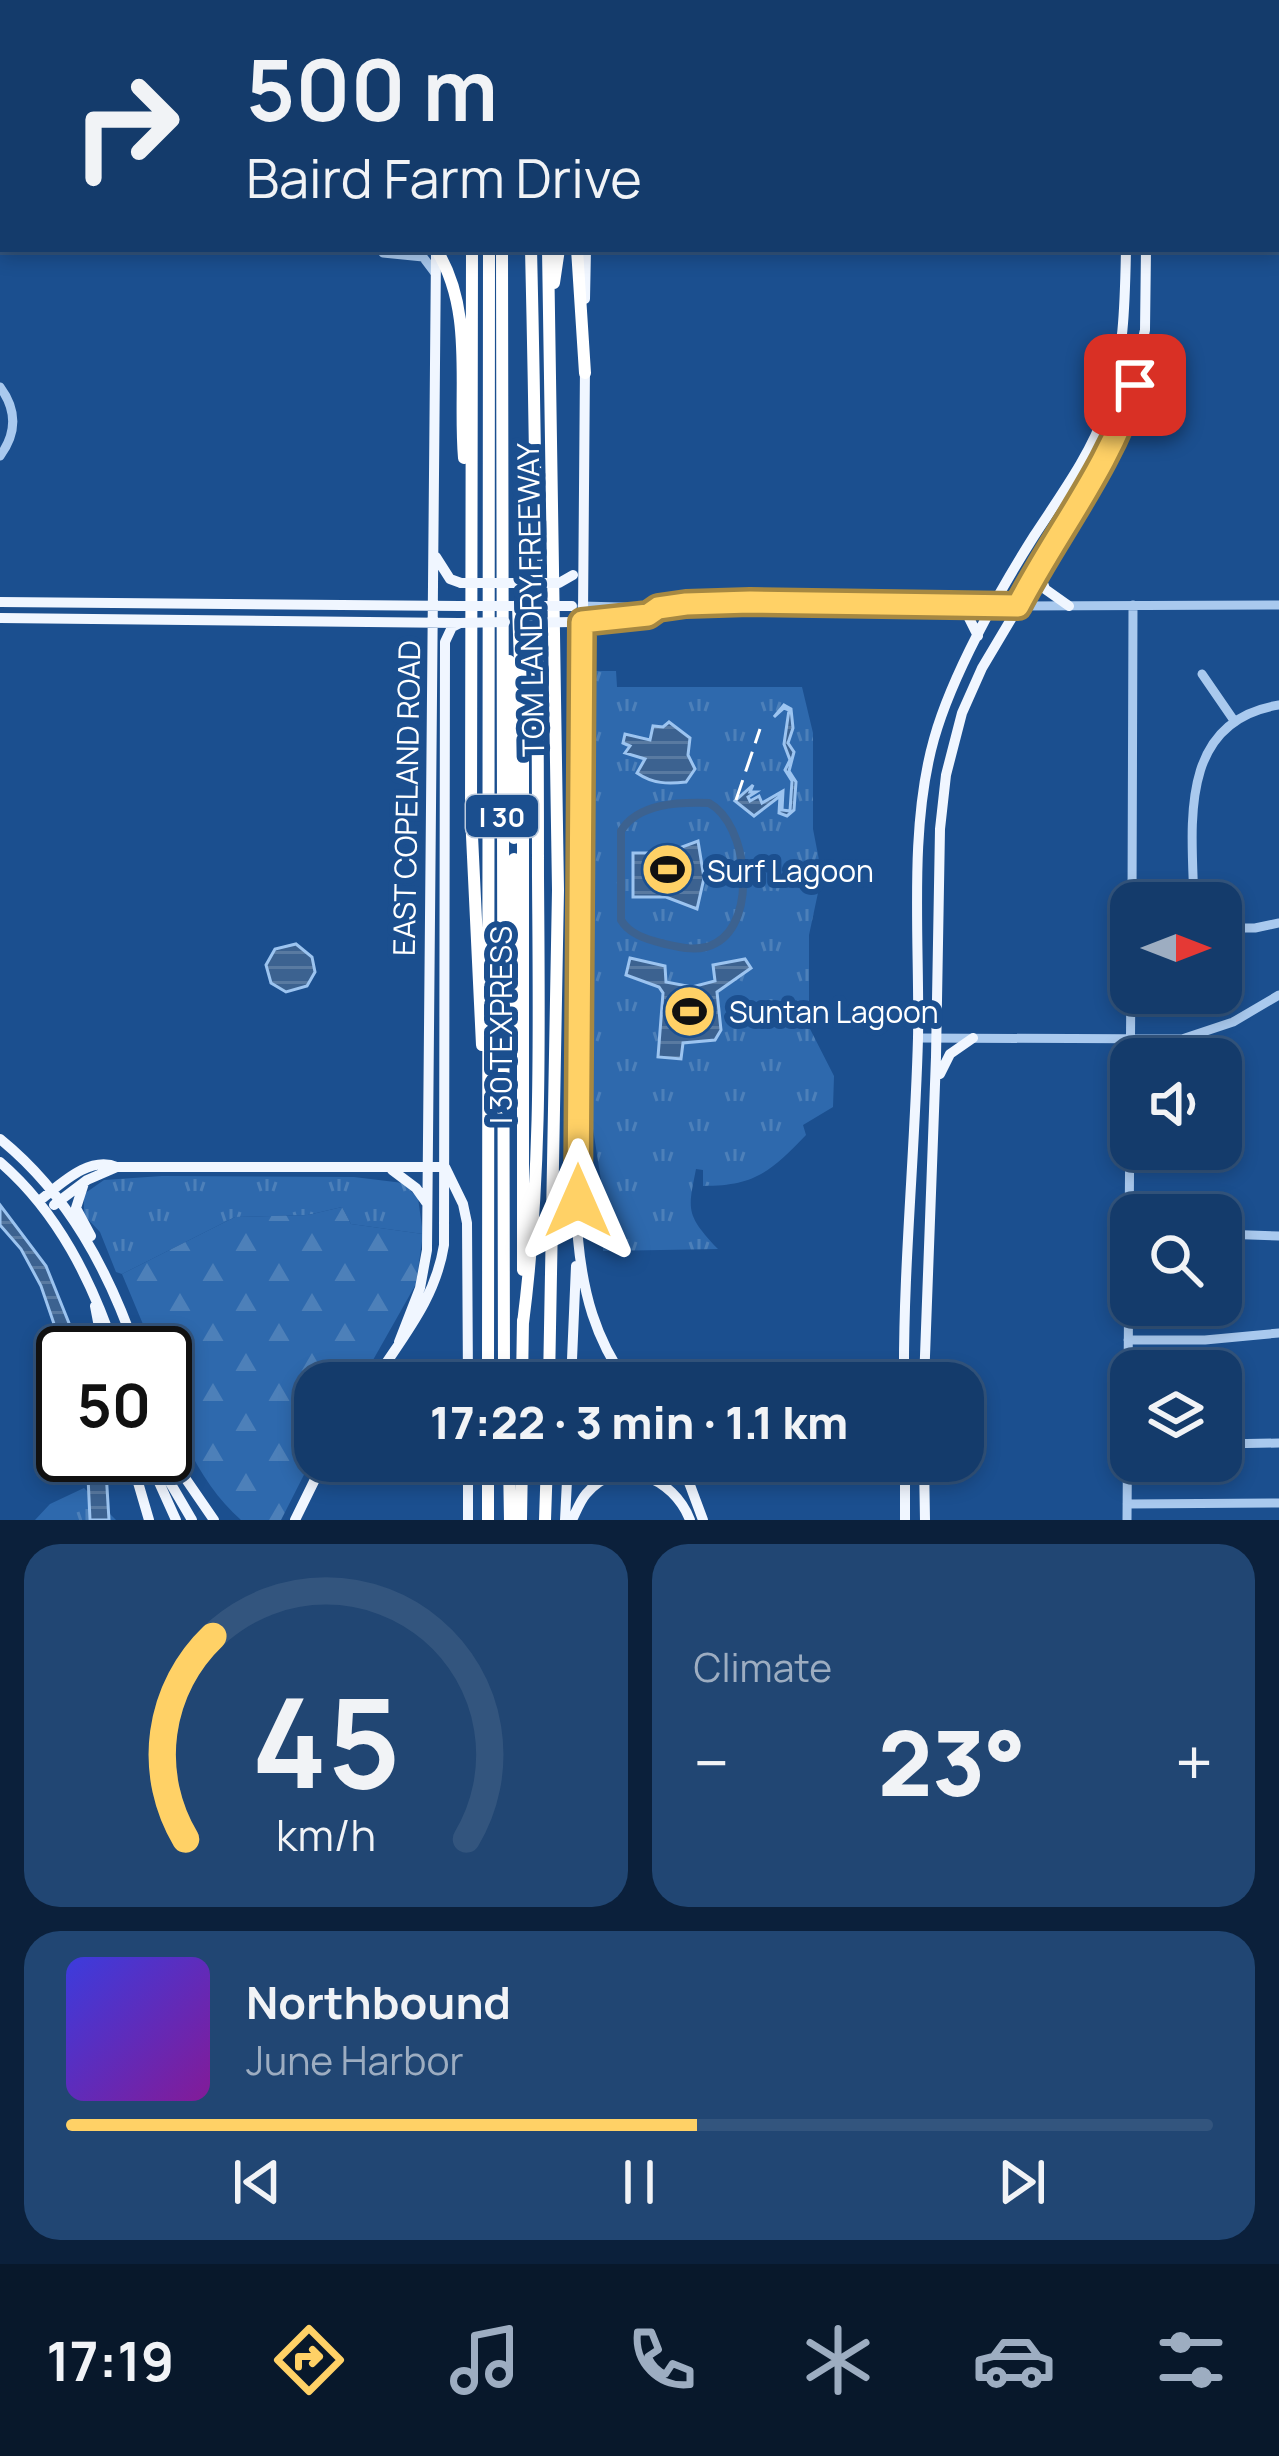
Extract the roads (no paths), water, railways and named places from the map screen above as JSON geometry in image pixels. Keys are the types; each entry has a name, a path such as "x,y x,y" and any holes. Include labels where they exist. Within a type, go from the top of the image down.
{"highway":[{"path":"436,252 448,269 461,313 463,454 470,514"},
{"path":"472,252 472,893 479,1033 487,1065"},
{"name":"TOM LANDRY FREEWAY","path":"488,1362 489,252"},
{"name":"I 30","path":"502,252 507,1362"},
{"path":"523,1323 532,1250 538,992 538,562 531,252"},
{"name":"TOM LANDRY FREEWAY","path":"548,252 558,890 549,1362"},
{"path":"549,308 558,252"},
{"path":"577,252 585,373"},
{"path":"511,606 518,739"},
{"name":"I 30 TEXPRESS","path":"507,1362 518,739"},
{"name":"I 30 TEXPRESS","path":"518,739 522,1362"},
{"path":"488,1482 488,1520"},
{"path":"507,1482 507,1520"},
{"path":"521,1520 522,1482"},
{"path":"545,1520 546,1482"}],"main road":[{"name":"EAST COPELAND ROAD","path":"399,1342 423,1276 427,1204 434,252"},
{"path":"572,1362 578,1239 576,622 583,539 586,252"},
{"path":"904,1362 918,1038 921,812 938,727 978,636 1073,477 1106,410 1121,346 1126,252"},
{"path":"925,1362 941,813 948,761 962,712 982,668 1098,473 1124,418 1145,330 1146,252"},
{"path":"1106,410 1124,418"},
{"path":"433,542 441,570 461,584 560,583 572,574 583,539"},
{"path":"1038,568 1045,589 1069,606"},
{"path":"0,602 577,606"},
{"path":"946,606 967,614 978,636"},
{"path":"0,618 576,622"},
{"name":"EAST COPELAND ROAD","path":"386,1362 422,1312 444,1245 445,642 452,627 460,623"},
{"path":"428,761 446,761"},
{"path":"921,812 941,813"},
{"path":"935,1094 942,1066 973,1039"},
{"path":"0,1139 55,1197 91,1246 127,1326"},
{"path":"0,1162 43,1206 92,1291 106,1326"},
{"path":"43,1206 87,1168 106,1163 117,1167 445,1168 467,1223 468,1362"},
{"path":"55,1197 117,1167"},
{"path":"389,1168 416,1188 427,1204"},
{"path":"87,1180 76,1208 91,1234 91,1246"},
{"path":"578,1239 588,1306 613,1362"},
{"path":"92,1291 99,1326"},
{"path":"568,1520 597,1484 630,1473 667,1485 680,1498 690,1520"},
{"path":"137,1482 148,1520"},
{"path":"161,1482 176,1520"},
{"path":"167,1482 192,1520"},
{"path":"188,1482 214,1520"},
{"path":"295,1520 313,1482"},
{"path":"468,1482 468,1520"},
{"path":"568,1482 568,1520"},
{"path":"689,1482 703,1520"},
{"path":"904,1482 905,1520"},
{"path":"924,1482 925,1520"}],"street":[{"path":"380,252 423,257 436,275"},
{"path":"0,387 12,409 14,426 0,456"},
{"path":"577,606 658,608 750,602 996,607 1279,605"},
{"path":"1132,882 1133,605"},
{"path":"576,622 648,615 658,608"},
{"path":"1202,674 1235,722"},
{"path":"1194,882 1196,781 1208,749 1253,710 1279,705"},
{"path":"1242,928 1279,923"},
{"path":"1164,1038 1199,1035 1278,998"},
{"path":"918,1038 1110,1041"},
{"path":"1242,1235 1279,1236"},
{"path":"1128,1326 1128,1350"},
{"path":"1128,1340 1279,1333"},
{"path":"1242,1444 1279,1443"},
{"path":"1126,1520 1128,1482"},
{"path":"1127,1504 1279,1503"}],"waterway":[{"path":"709,803 722,814 739,850 743,894 738,914 729,931 709,946 681,947 644,938 621,920 621,831 648,810 709,803"}],"railway":[{"path":"736,800 760,729"}],"place":[{"name":"Surf Lagoon","path":"668,870"},
{"name":"Suntan Lagoon","path":"690,1011"}]}
